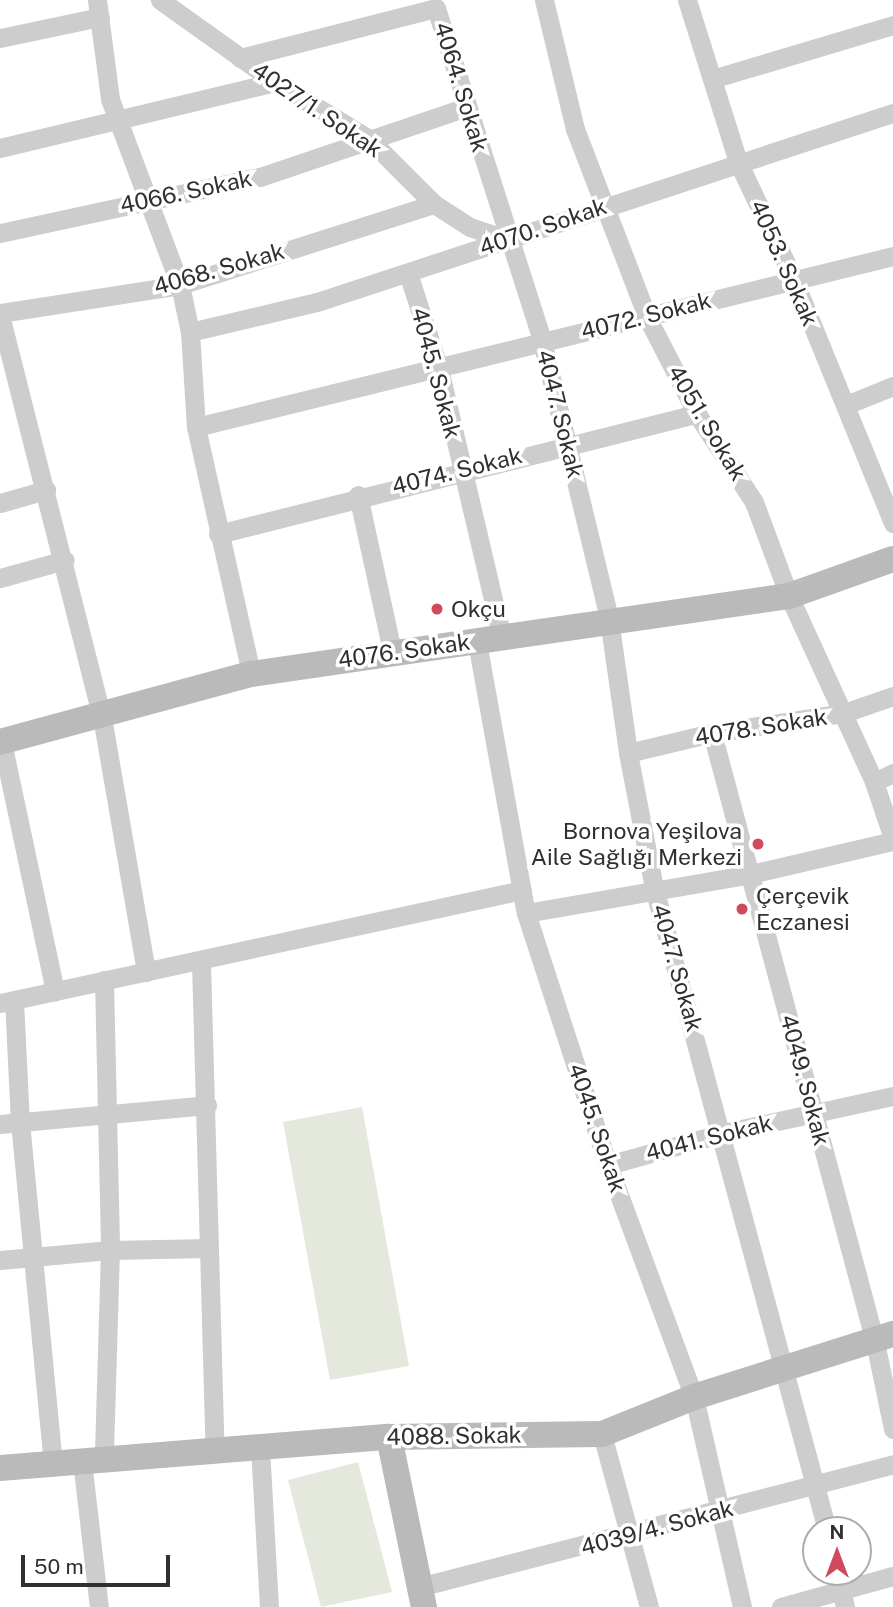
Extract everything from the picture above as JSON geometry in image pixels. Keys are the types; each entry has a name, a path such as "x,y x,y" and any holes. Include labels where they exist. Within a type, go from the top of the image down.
{"street":[{"name":"4027/1. Sokak","path":"160,0 275,82 369,139 434,204 470,227 508,240"},
{"name":"4051. Sokak","path":"544,0 575,128 649,319 696,414 754,502 789,596 874,782 893,839"},
{"name":"4053. Sokak","path":"689,0 738,162 793,278 893,523"},
{"name":"4064. Sokak","path":"240,58 436,8 508,240"},
{"path":"0,38 99,9 110,99 180,285 190,332 196,427 251,674"},
{"path":"712,79 893,25"},
{"path":"0,148 275,82"},
{"name":"4066. Sokak","path":"0,233 260,177 467,107"},
{"name":"4070. Sokak","path":"190,332 317,302 508,240 605,204 893,113"},
{"name":"4068. Sokak","path":"0,314 180,285 434,204"},
{"name":"4047. Sokak","path":"508,240 542,341 609,619 628,753 654,888 723,1133 824,1516"},
{"name":"4072. Sokak","path":"196,427 439,369 542,341 649,319 793,278 893,256"},
{"name":"4045. Sokak","path":"408,273 439,369 461,470 490,639 526,913 608,1164 694,1397 717,1512 742,1607"},
{"path":"0,314 65,560 102,717 146,972"},
{"path":"846,405 893,386"},
{"name":"4074. Sokak","path":"218,534 358,495 696,414"},
{"path":"0,503 46,490"},
{"path":"358,495 392,651"},
{"name":"4076. Sokak","path":"1,742 102,717 251,674 609,619 789,596 893,559"},
{"path":"0,578 65,560"},
{"name":"4078. Sokak","path":"628,753 712,733 844,713 893,696"},
{"name":"4049. Sokak","path":"712,733 814,1113 884,1338 893,1429"},
{"path":"1,742 55,991"},
{"path":"874,782 893,773"},
{"path":"526,913 654,888 751,874 893,839"},
{"path":"53,1462 35,1256 10,1123 7,1001 201,963 522,890"},
{"path":"201,963 215,1450"},
{"path":"99,1607 93,1459 110,1250 104,980"},
{"name":"4041. Sokak","path":"608,1164 723,1133 893,1096"},
{"path":"10,1123 207,1105"},
{"path":"0,1260 110,1250 209,1248"},
{"name":"4088. Sokak","path":"0,1468 389,1437 602,1434 694,1397 784,1372 884,1338"},
{"path":"602,1434 632,1535 649,1607"},
{"path":"389,1437 422,1597"},
{"path":"260,1447 269,1607"},
{"name":"4039/4. Sokak","path":"422,1597 632,1535 893,1464"},
{"path":"781,1607 893,1576"}],"shaded area":[{"path":"362,1107 409,1366 330,1380 283,1122"},
{"path":"358,1462 392,1592 321,1607 288,1480"}],"place":[{"name":"Okçu","path":"437,609"},
{"name":"Bornova Yeşilova Aile Sağlığı Merkezi","path":"758,844"},
{"name":"Çerçevik Eczanesi","path":"742,909"}]}
